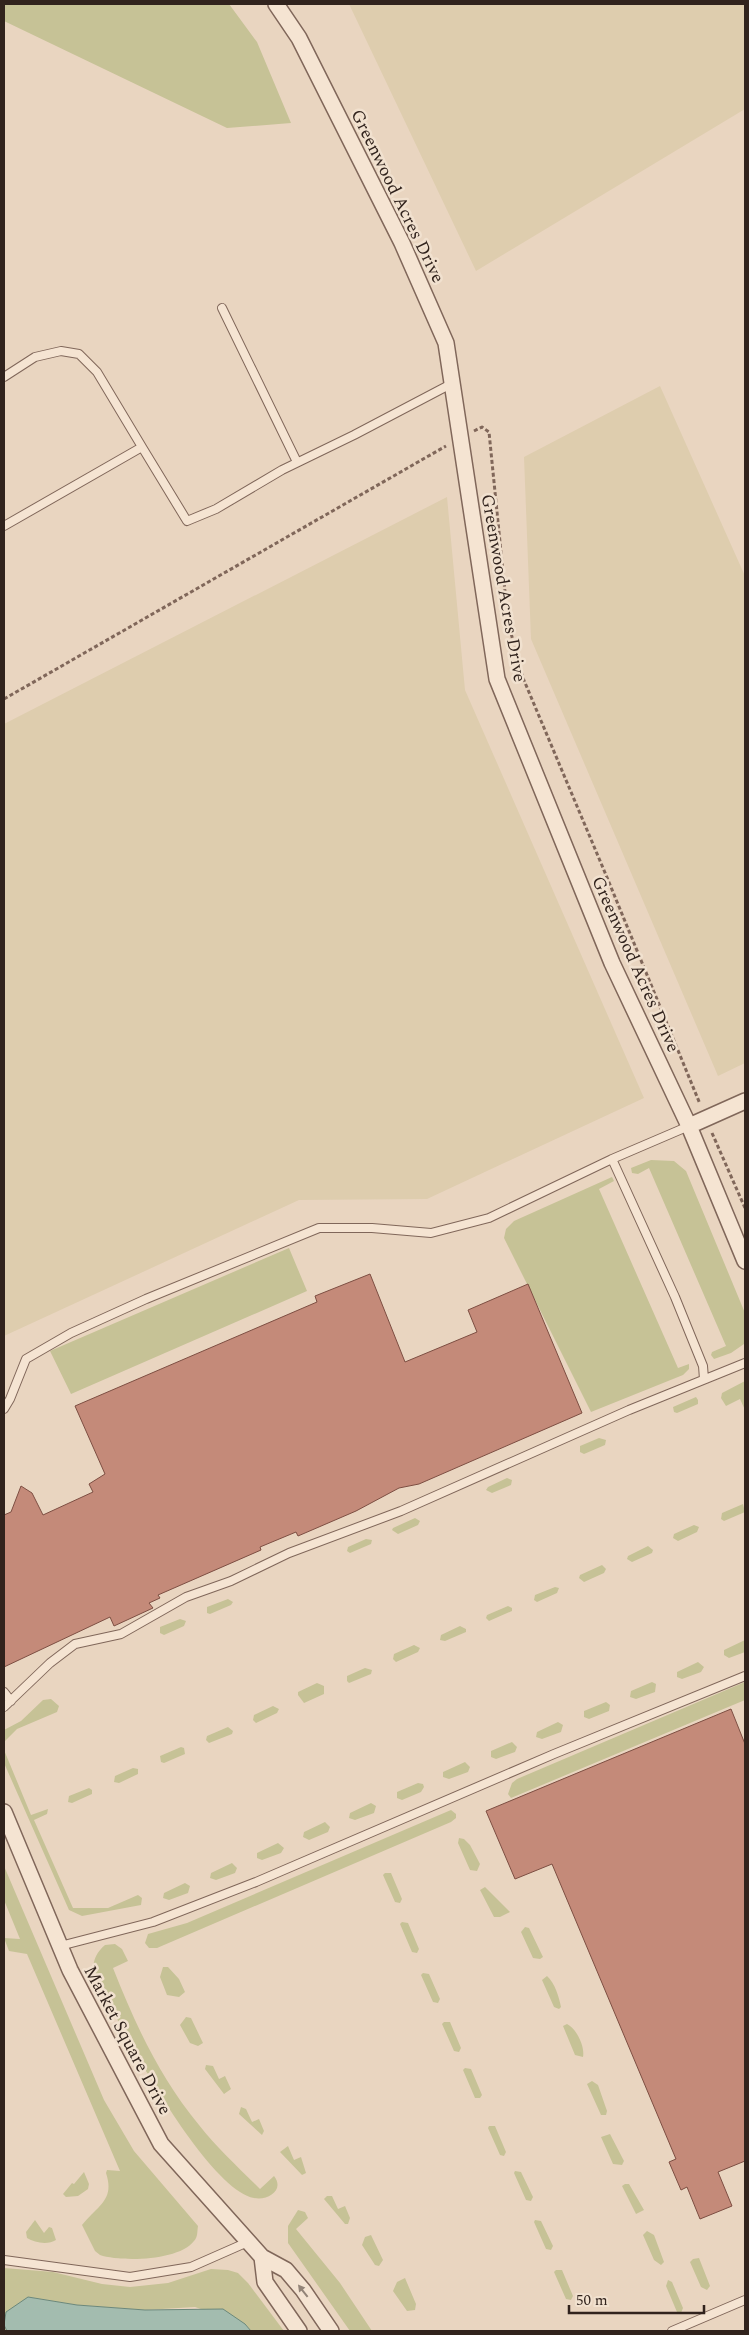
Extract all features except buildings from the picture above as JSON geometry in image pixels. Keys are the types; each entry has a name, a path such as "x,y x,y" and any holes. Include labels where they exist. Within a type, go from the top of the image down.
{"street":[{"name":"Greenwood Acres Drive","path":"276,4 299,38 402,243 446,343 497,680 612,963 689,1126 745,1261"},
{"path":"689,1126 745,1100"},
{"name":"Market Square Drive","path":"4,1812 70,1970 162,2144 250,2241 262,2257 286,2270 330,2331"},
{"path":"262,2257 264,2282 299,2331"}],"lane":[{"path":"222,308 297,462"},
{"path":"4,377 35,357 61,351 79,354 97,372 188,521 216,508 297,462 354,435 453,382"},
{"path":"4,526 142,447"},
{"path":"4,1409 26,1359 71,1333 146,1298 319,1228 372,1228 431,1233 489,1218 612,1159 689,1126"},
{"path":"612,1159 678,1305 703,1366 704,1379"},
{"path":"4,1707 50,1663 75,1644 121,1634 186,1597 231,1581 289,1553 401,1511 554,1445 629,1410 745,1362"},
{"path":"60,1946 153,1922 239,1888 554,1754 745,1676"},
{"path":"4,1692 11,1702"},
{"path":"4,2260 130,2277 191,2267 250,2241"},
{"path":"672,2331 745,2300"}],"path":[{"path":"482,427 489,432 508,622 523,678 693,1087"},
{"path":"4,698 448,445"},
{"path":"721,1153 745,1208"}],"shaded area":[{"path":"4,4 229,4 257,42 291,123 227,128 4,21"},
{"path":"349,4 745,4 745,109 476,271"},
{"path":"660,386 745,576 745,1063 718,1076 531,639 524,457"},
{"path":"447,497 465,690 644,1098 427,1199 299,1200 4,1336 4,724"},
{"path":"651,1160 674,1161 686,1171 745,1313 744,1344 731,1353 714,1359 711,1355 712,1352 726,1346 649,1168 638,1174 632,1173 631,1168"},
{"path":"612,1177 614,1181 599,1189 678,1368 689,1364 689,1369 683,1375 591,1412 504,1238 506,1229 514,1221"},
{"path":"289,1248 307,1291 71,1394 50,1351"},
{"path":"745,1381 745,1410 740,1399 726,1406 721,1398 722,1393"},
{"path":"696,1397 698,1404 677,1413 674,1412 673,1407"},
{"path":"599,1438 606,1440 605,1445 584,1454 580,1452 580,1446"},
{"path":"507,1478 512,1480 511,1485 492,1493 486,1490 488,1487"},
{"path":"743,1504 745,1512 724,1521 721,1519 722,1513"},
{"path":"415,1518 420,1521 418,1525 398,1534 392,1530 393,1528"},
{"path":"694,1525 699,1527 697,1532 678,1541 673,1538 674,1534"},
{"path":"366,1539 372,1540 371,1544 350,1553 347,1551 348,1547"},
{"path":"648,1546 653,1550 652,1553 632,1562 627,1559 628,1556"},
{"path":"602,1565 606,1569 604,1573 584,1582 579,1578 580,1575"},
{"path":"555,1587 559,1588 557,1593 537,1602 534,1600 535,1595"},
{"path":"228,1599 233,1602 231,1605 210,1614 207,1613 207,1607"},
{"path":"508,1606 512,1608 512,1611 489,1621 486,1618 487,1615"},
{"path":"180,1619 186,1621 184,1626 164,1635 160,1633 160,1627"},
{"path":"460,1626 466,1629 466,1632 445,1641 440,1640 441,1635"},
{"path":"745,1640 745,1652 729,1658 724,1655 724,1650"},
{"path":"414,1645 420,1648 418,1652 396,1662 393,1659 394,1654"},
{"path":"698,1662 704,1667 701,1672 682,1679 677,1677 677,1672"},
{"path":"365,1668 372,1670 371,1674 349,1683 347,1681 347,1676"},
{"path":"652,1682 656,1684 655,1692 636,1699 630,1697 631,1691"},
{"path":"745,1682 745,1700 511,1798 508,1794 512,1783 517,1779"},
{"path":"317,1683 324,1686 324,1694 304,1703 298,1692"},
{"path":"51,1699 59,1706 57,1712 17,1729 4,1742 4,1730 21,1721 43,1700"},
{"path":"606,1702 610,1705 609,1711 589,1719 584,1717 584,1711"},
{"path":"273,1706 279,1709 277,1713 256,1723 253,1720 254,1715"},
{"path":"558,1722 563,1725 561,1732 542,1739 536,1737 537,1732"},
{"path":"228,1727 233,1731 232,1734 209,1743 206,1740 207,1736"},
{"path":"512,1742 517,1747 515,1752 496,1759 491,1757 491,1751"},
{"path":"181,1747 184,1748 185,1754 164,1763 161,1762 160,1756"},
{"path":"4,1750 31,1815 48,1809 47,1814 34,1820 73,1908 108,1908 138,1895 142,1898 141,1905 82,1916 69,1910 4,1763"},
{"path":"465,1762 470,1767 468,1772 449,1779 443,1777 443,1772"},
{"path":"133,1768 138,1769 138,1774 119,1783 114,1782 115,1776"},
{"path":"418,1783 423,1784 424,1787 421,1792 402,1800 397,1798 397,1792"},
{"path":"89,1788 92,1790 92,1794 72,1803 68,1802 69,1796"},
{"path":"371,1803 376,1806 374,1813 355,1820 349,1818 350,1813"},
{"path":"451,1810 456,1814 456,1818 451,1822 157,1948 149,1948 145,1943 148,1934 187,1923"},
{"path":"325,1822 330,1827 328,1832 309,1840 303,1837 304,1832"},
{"path":"459,1838 464,1839 470,1845 480,1864 477,1871 470,1870 458,1843"},
{"path":"278,1843 284,1848 281,1853 262,1860 257,1858 257,1853"},
{"path":"232,1863 237,1868 235,1873 216,1880 210,1878 211,1873"},
{"path":"4,1866 104,2100 134,2151 198,2226 197,2236 187,2248 176,2253 149,2258 121,2259 109,2257 100,2255 95,2251 82,2225 107,2196 107,2170 120,2171 27,1954 9,1951 4,1938 20,1939 4,1900"},
{"path":"391,1873 402,1899 400,1903 395,1902 383,1875"},
{"path":"185,1883 190,1886 188,1893 169,1900 163,1898 164,1893"},
{"path":"485,1887 510,1912 500,1917 494,1917 480,1890"},
{"path":"402,1922 408,1923 419,1949 417,1953 412,1952 400,1924"},
{"path":"525,1927 529,1928 543,1957 540,1959 533,1958 521,1932"},
{"path":"115,1944 122,1949 128,1961 113,1968 130,2010 172,2089 228,2158 260,2189 274,2176 277,2181 276,2190 269,2196 254,2198 234,2188 211,2165 162,2098 119,2023 93,1968 96,1955 102,1948 105,1945"},
{"path":"163,1967 168,1967 179,1979 185,1992 179,1997 167,1995 160,1977"},
{"path":"423,1973 429,1974 440,1999 438,2003 433,2002 421,1975"},
{"path":"547,1976 556,1990 561,2007 559,2009 554,2007 542,1980"},
{"path":"186,2017 191,2018 203,2043 198,2046 190,2043 180,2025"},
{"path":"450,2022 461,2048 459,2052 454,2051 442,2024"},
{"path":"567,2024 571,2026 580,2039 583,2057 575,2055 563,2026"},
{"path":"206,2065 213,2066 219,2079 225,2076 231,2089 224,2094 205,2069"},
{"path":"465,2068 471,2069 482,2095 480,2098 475,2098 463,2070"},
{"path":"592,2081 598,2085 607,2111 606,2115 601,2115 587,2084"},
{"path":"241,2107 246,2109 252,2122 259,2119 264,2131 262,2135 239,2114"},
{"path":"489,2126 495,2126 506,2152 504,2156 500,2155 488,2128"},
{"path":"610,2134 624,2161 622,2165 613,2164 601,2137"},
{"path":"288,2146 294,2160 301,2157 306,2173 302,2175 280,2152"},
{"path":"515,2171 521,2172 533,2197 531,2201 526,2200 514,2173"},
{"path":"84,2172 89,2184 88,2189 78,2196 66,2197 63,2194"},
{"path":"629,2184 644,2210 636,2214 622,2186"},
{"path":"327,2196 332,2196 338,2209 345,2206 350,2218 348,2224 345,2224 324,2199"},
{"path":"298,2210 305,2212 308,2218 296,2229 340,2283 372,2331 350,2331 288,2243 288,2226"},
{"path":"35,2220 44,2233 49,2227 52,2228 56,2240 42,2243 27,2238 26,2232"},
{"path":"535,2220 541,2221 553,2246 551,2250 546,2249 534,2222"},
{"path":"647,2231 654,2235 664,2262 661,2265 654,2260 643,2235"},
{"path":"371,2235 383,2260 379,2266 375,2265 362,2245 365,2237"},
{"path":"699,2258 710,2286 707,2290 701,2287 690,2262 693,2259"},
{"path":"4,2268 53,2272 102,2284 130,2287 168,2283 211,2269 228,2270 238,2273 248,2283 284,2331 251,2331 245,2324 195,2307 145,2310 77,2305 28,2297 4,2325"},
{"path":"562,2270 573,2296 571,2300 566,2299 554,2272"},
{"path":"405,2278 416,2304 415,2310 407,2311 393,2291 397,2282"},
{"path":"668,2280 672,2282 683,2308 681,2313 677,2312 666,2286"},
{"path":"28,2297 77,2305 145,2310 223,2309 245,2324 251,2331 7,2331 4,2325 6,2312"}]}
